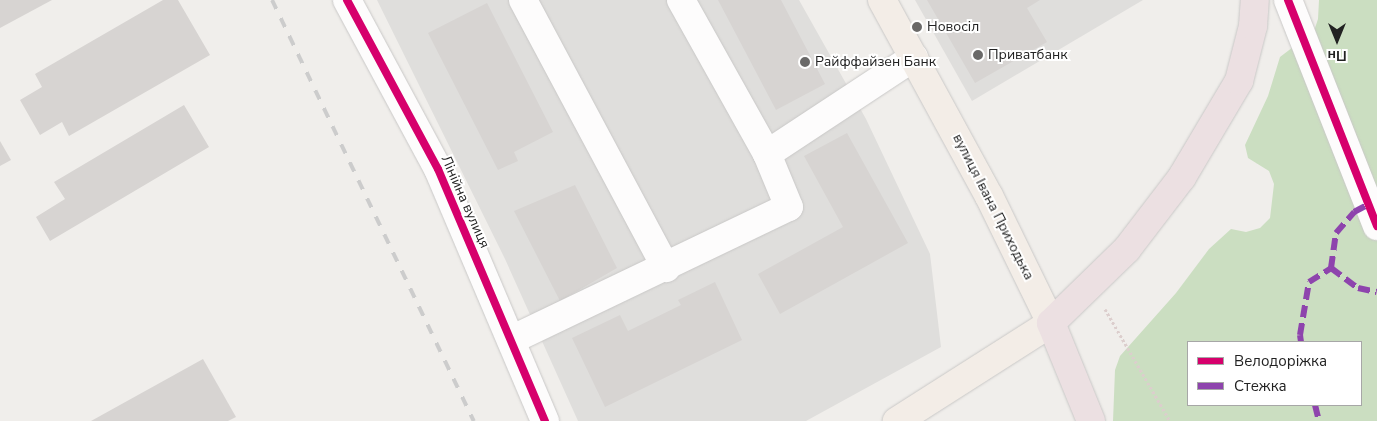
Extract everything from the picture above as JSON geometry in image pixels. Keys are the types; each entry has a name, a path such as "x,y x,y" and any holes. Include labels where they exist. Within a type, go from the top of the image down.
{"highway":[{"path":"1051,323 1127,249 1182,177 1239,81 1253,26 1255,0"},
{"name":"вулиця Івана Приходька","path":"1051,323 1091,421"}],"main road":[{"name":"вулиця Івана Приходька","path":"882,0 914,56 1051,323"},
{"path":"897,421 1051,323"}],"street":[{"name":"Лінійна вулиця","path":"347,0 438,169 545,421"},
{"path":"511,340 666,268 789,207 767,154 681,0"},
{"path":"1288,0 1377,226"},
{"path":"532,3 666,268"},
{"path":"767,154 914,56"}],"path":[{"path":"1090,283 1170,421"}],"shaded area":[{"path":"377,0 799,0 866,119 930,254 941,347 806,421 578,421 505,259"},
{"path":"915,0 1143,0 972,101"}],"green space":[{"path":"1319,0 1377,0 1377,421 1113,421 1115,370 1120,356 1176,293 1209,249 1231,229 1246,232 1260,228 1270,218 1274,184 1269,171 1248,158 1245,145 1268,96 1280,57 1314,31 1318,19"}],"building":[{"path":"0,0 52,0 0,28"},
{"path":"163,0 178,0 210,55 69,136 62,122 40,135 20,100 42,87 35,74"},
{"path":"718,0 781,0 825,84 776,110"},
{"path":"927,0 1040,0 1027,8 1047,42 975,83"},
{"path":"487,3 553,132 514,152 518,161 498,170 428,33"},
{"path":"184,105 209,147 50,241 36,217 65,199 54,182"},
{"path":"847,133 908,243 780,314 758,274 843,227 804,156"},
{"path":"0,141 11,160 0,166"},
{"path":"575,185 617,268 560,301 514,211"},
{"path":"715,282 742,340 605,407 572,338 620,315 628,331 681,305 678,300"},
{"path":"203,359 236,417 228,421 91,421"}],"railway":[{"path":"272,0 474,421"}],"marked path":[{"path":"1331,268 1336,233 1354,212 1369,204"},
{"path":"1301,341 1300,335 1309,282 1331,268 1358,288 1377,292"},
{"path":"1315,406 1319,421"}],"cycle path":[{"path":"347,0 438,169 545,421"},
{"path":"1288,0 1377,226"}],"place":[{"name":"Новосіл","path":"917,27"},
{"name":"Приватбанк","path":"978,55"},
{"name":"Райффайзен Банк","path":"805,62"}]}
